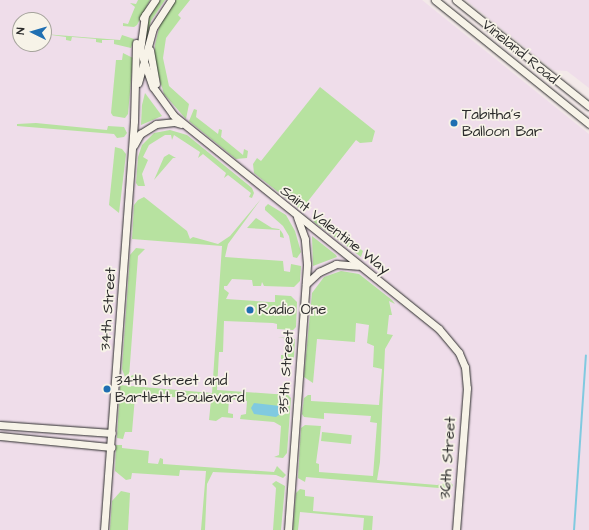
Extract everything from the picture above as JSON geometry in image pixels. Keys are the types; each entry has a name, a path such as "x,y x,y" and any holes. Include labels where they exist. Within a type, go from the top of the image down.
{"street":[{"name":"34th Street","path":"104,530 133,147 136,89 136,45 145,15 155,0"},
{"name":"34th Street","path":"136,89 150,45 153,28 171,0"},
{"name":"Vineland Road","path":"435,0 444,3 589,124"},
{"name":"Vineland Road","path":"456,0 589,106"},
{"name":"34th Street","path":"145,15 140,43 144,64 153,87"},
{"name":"Saint Valentine Way","path":"150,45 152,72 164,105"},
{"path":"531,77 538,66"},
{"name":"Saint Valentine Way","path":"153,87 164,105 184,125 444,333 462,359 467,388"},
{"path":"133,147 140,134 156,124 174,122 184,125"},
{"name":"35th Street","path":"288,530 306,284 307,251 297,216"},
{"path":"306,284 319,272 336,264 359,266"},
{"name":"36th Street","path":"456,530 467,388"},
{"path":"0,425 112,433"},
{"path":"0,436 111,447"}],"shaded area":[{"path":"0,0 422,0 589,134 589,530 0,530"},
{"path":"466,0 589,0 589,88 567,71 553,70"}],"green space":[{"path":"138,0 150,0 137,25 134,27 123,26 123,23 128,24 135,7 130,3 136,4"},
{"path":"160,0 165,0 151,21 144,51 142,46 148,19"},
{"path":"176,0 190,0 178,15 181,18 166,38 163,58 169,86 189,104 186,119 164,94 154,61 155,45 160,24"},
{"path":"52,35 120,40 122,35 134,39 131,48 114,44 114,40 102,40 102,43 96,42 96,39 72,37 71,41 66,40 66,37"},
{"path":"123,53 133,58 128,114 125,118 113,116 111,113 116,60 122,60"},
{"path":"320,87 375,131 372,142 360,143 356,140 301,210 254,173 253,164 257,158 261,161"},
{"path":"145,93 162,116 141,125 142,105"},
{"path":"194,109 197,110 196,117 218,134 219,129 222,130 221,137 243,155 244,149 248,151 247,158 236,159 189,121"},
{"path":"36,123 107,130 108,126 124,127 127,133 124,137 117,138 114,134 17,126 17,124"},
{"path":"170,130 187,135 252,188 254,193 252,198 249,197 251,193 228,175 224,178 226,173 203,154 198,158 200,152 174,135 172,140 171,135 165,135 149,145 143,157 148,160 142,174 145,186 138,186 136,183 138,157 142,145 154,133"},
{"path":"115,147 122,149 126,154 119,213 109,205"},
{"path":"169,154 176,158 173,158 154,180 164,157"},
{"path":"144,197 187,231 190,239 193,237 218,244 230,236 261,199 228,244 225,257 283,261 284,271 290,272 291,264 301,266 300,281 294,287 264,286 262,282 261,286 253,286 252,280 232,279 227,286 224,286 224,289 229,293 226,299 275,302 275,295 291,296 297,302 296,327 293,330 277,329 277,324 273,323 224,321 223,352 219,352 217,390 288,395 291,398 287,453 283,458 274,457 279,455 281,426 274,422 240,419 241,415 246,414 247,401 229,399 228,413 233,414 233,418 222,417 216,421 209,420 211,400 146,395 135,397 132,432 125,432 123,439 117,438 120,385 212,393 222,246 132,239 134,205 138,200"},
{"path":"268,204 286,215 295,231 301,252 297,258 293,257 289,236 283,226 265,210 265,207"},
{"path":"318,215 363,251 361,257 314,222 313,218"},
{"path":"256,218 272,228 280,230 247,228"},
{"path":"280,230 283,234 284,238 280,237"},
{"path":"312,236 336,255 337,257 313,266"},
{"path":"136,248 145,249 138,256 129,377 137,373 136,379 125,377 122,369 130,255"},
{"path":"341,271 359,274 395,304 389,301 392,315 389,315 387,334 393,335 385,349 380,462 377,480 437,485 450,482 453,485 451,489 306,477 305,482 298,478 301,428 305,425 321,426 316,463 319,464 319,472 373,476 377,423 370,422 371,416 324,413 324,419 304,417 302,414 304,398 308,395 311,395 311,401 379,405 382,369 373,367 374,346 367,343 369,325 356,323 355,342 317,339 313,383 304,377 312,293 324,277"},
{"path":"278,337 295,339 294,357 291,360 281,359 281,355 285,355 287,339"},
{"path":"322,432 352,435 351,444 321,441"},
{"path":"116,445 122,445 122,448 149,451 148,463 158,464 160,458 163,459 163,464 274,472 277,466 286,475 283,478 276,475 213,472 207,484 205,530 201,530 206,471 180,470 179,476 132,473 131,479 126,480 115,471"},
{"path":"276,481 285,486 281,530 273,530 276,488 272,484"},
{"path":"300,489 305,490 305,496 314,497 313,511 373,516 372,530 363,530 364,518 300,512 298,530 293,530 296,493"},
{"path":"121,491 130,493 128,530 110,530 112,501"}],"water":[{"path":"254,403 280,406 283,412 276,417 254,414 251,408"}],"waterway":[{"path":"574,530 586,355"}],"place":[{"name":"Tabitha's Balloon Bar","path":"454,123"},
{"name":"Radio One","path":"250,310"},
{"name":"34th Street and Bartlett Boulevard","path":"107,389"}]}
